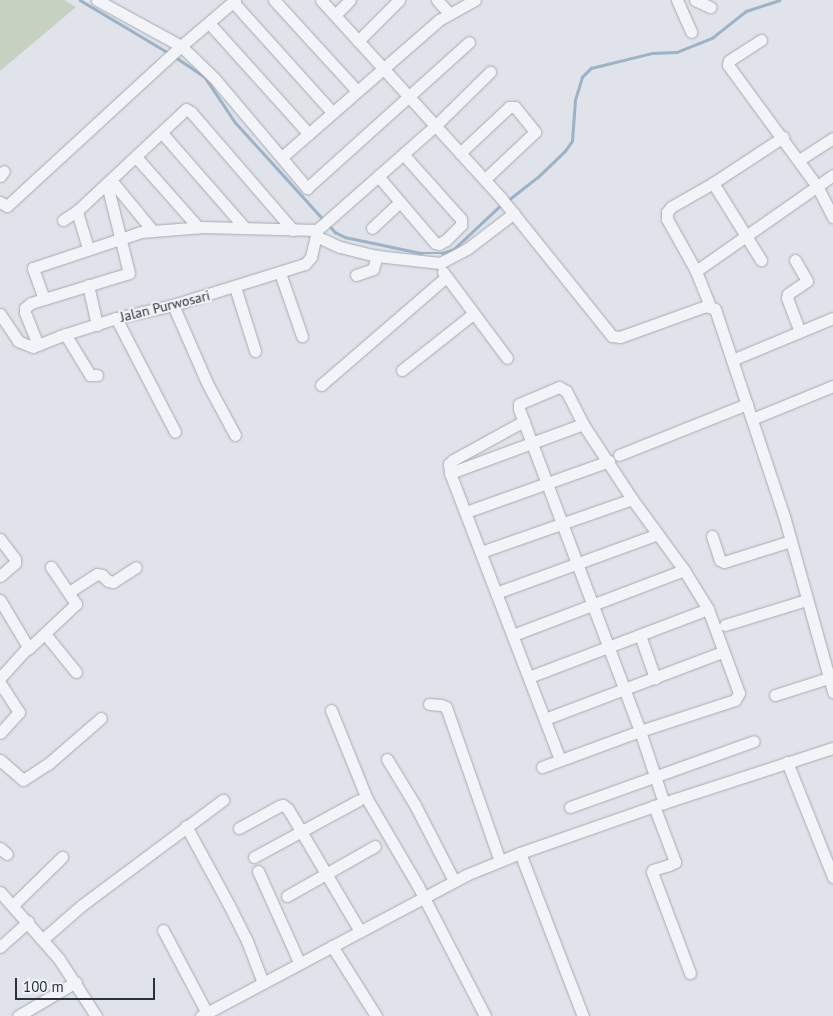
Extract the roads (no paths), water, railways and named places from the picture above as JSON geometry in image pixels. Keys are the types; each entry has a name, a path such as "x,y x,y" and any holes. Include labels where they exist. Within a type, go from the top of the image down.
{"street":[{"path":"97,0 179,48 215,78 306,188 469,42"},
{"path":"274,0 357,90"},
{"path":"321,0 485,179 612,336 620,337 710,306"},
{"path":"335,15 350,0"},
{"path":"358,40 399,0"},
{"path":"437,0 449,13"},
{"path":"282,157 357,90 449,13 475,0"},
{"path":"677,0 691,32"},
{"path":"695,0 710,7"},
{"path":"0,202 7,206 166,62 179,48 234,1 333,112"},
{"path":"209,23 309,134"},
{"path":"761,40 729,61 728,65 783,137 817,186 833,217"},
{"path":"318,231 436,125 490,72"},
{"path":"460,152 512,106 535,131 485,179"},
{"path":"62,220 77,211 188,110 294,230"},
{"path":"162,133 245,228"},
{"path":"783,137 713,183 671,207 666,214 696,271 710,306 716,312 791,541 833,692"},
{"path":"798,160 833,138"},
{"path":"403,154 462,219 461,225 443,253"},
{"path":"136,157 198,227"},
{"path":"696,271 833,175"},
{"path":"378,176 443,253 446,277 507,358"},
{"path":"109,182 152,230"},
{"path":"0,314 4,328 22,345 33,347 38,345 25,312 25,308 31,303 134,271 120,238 109,182"},
{"path":"713,183 761,260"},
{"path":"372,228 400,202"},
{"path":"77,211 88,248"},
{"path":"44,299 34,268 88,248 152,230 198,227 318,231 340,247 377,256 443,253 467,249 513,212"},
{"name":"Jalan Purwosari","path":"38,345 64,334 116,318 173,306 306,264 311,257 318,231"},
{"path":"356,275 373,269 377,256"},
{"path":"795,260 807,281 790,292 787,298 800,332"},
{"path":"280,273 302,336"},
{"path":"320,385 405,315 446,277"},
{"path":"88,285 97,325"},
{"path":"235,287 255,351"},
{"path":"173,306 207,383 235,435"},
{"path":"402,370 473,314"},
{"path":"116,318 175,432"},
{"path":"732,360 833,318"},
{"path":"64,334 90,374 97,375"},
{"path":"752,419 833,386"},
{"path":"542,767 640,731 737,698 739,693 722,652 708,609 684,570 632,499 614,458 583,424 566,391 559,387 520,404 518,407 640,731 660,794 675,862 652,872 690,973"},
{"path":"466,512 547,484 747,404"},
{"path":"524,421 449,464 450,473 560,760"},
{"path":"450,473 583,424"},
{"path":"481,552 632,499"},
{"path":"496,593 658,534"},
{"path":"712,536 720,560 724,562 791,541"},
{"path":"0,539 15,559 15,563 0,576"},
{"path":"0,678 76,604 51,568"},
{"path":"69,592 97,574 113,582 136,568"},
{"path":"513,635 684,570"},
{"path":"0,600 26,642 28,649"},
{"path":"725,625 808,600"},
{"path":"529,678 708,609"},
{"path":"45,634 76,672"},
{"path":"640,635 655,678"},
{"path":"545,719 722,652"},
{"path":"775,695 829,678"},
{"path":"0,683 19,712 0,733"},
{"path":"430,704 441,704 446,708 497,854"},
{"path":"331,710 367,799 423,896 485,1016"},
{"path":"0,760 23,780 48,764 102,718"},
{"path":"163,930 204,1010 263,983 299,962 335,950 360,931 423,896 451,875 497,854 522,858 660,794 754,741"},
{"path":"570,807 660,794 787,762 833,748"},
{"path":"387,759 415,805 451,875"},
{"path":"787,762 833,877"},
{"path":"42,939 82,905 223,800"},
{"path":"254,857 359,800"},
{"path":"239,828 283,806 288,809 360,931"},
{"path":"186,826 230,905 247,941 263,983"},
{"path":"287,896 375,846"},
{"path":"13,905 62,857"},
{"path":"522,858 583,1016"},
{"path":"258,871 299,962"},
{"path":"0,892 28,922 76,982 96,1016"},
{"path":"0,947 28,922"},
{"path":"335,950 376,1016"},
{"path":"18,1016 76,982"}],"waterway":[{"path":"80,0 169,53"},
{"path":"507,201 538,177 565,151 572,141 575,100 582,77 591,68 652,53 677,52 712,38 746,11 779,0"},
{"path":"174,56 205,77 235,122 324,220"},
{"path":"328,224 335,232 345,237 421,253 442,253 454,249 502,204"}]}
